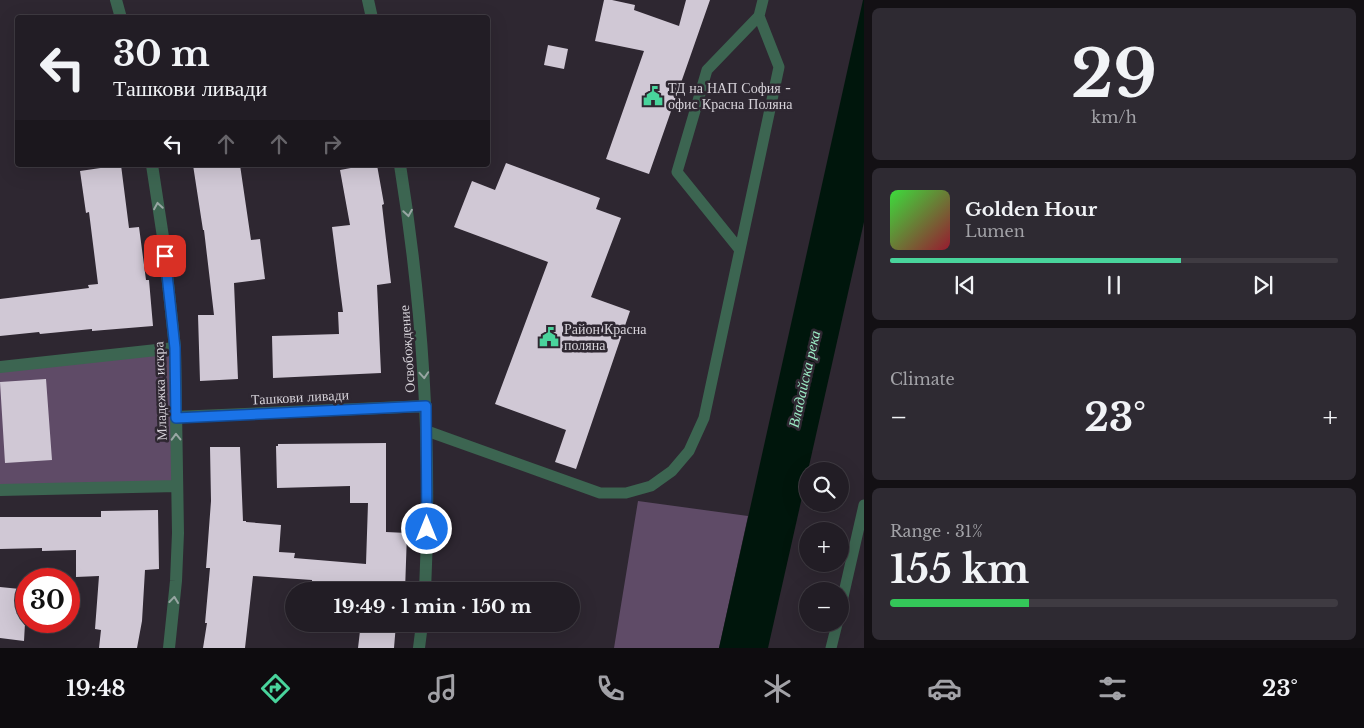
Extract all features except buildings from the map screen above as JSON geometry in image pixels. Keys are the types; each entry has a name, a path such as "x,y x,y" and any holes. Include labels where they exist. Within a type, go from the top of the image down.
{"street":[{"path":"116,0 120,15"},
{"path":"368,0 371,15"},
{"name":"Младежка искра","path":"152,167 175,348 178,533 176,582 169,648"},
{"name":"Освобождение","path":"400,167 410,227 420,320 426,406 425,582"},
{"path":"0,367 175,348"},
{"name":"Ташкови ливади","path":"176,418 426,406"},
{"path":"0,490 177,486"},
{"path":"420,648 421,632"}],"lane":[{"path":"740,250 676,172 707,70 759,16 763,0"},
{"path":"427,431 600,493 626,493 651,486 672,471 689,452 704,418 779,67 759,16"},
{"path":"846,582 864,505"},
{"path":"831,648 835,632"}],"shaded area":[{"path":"175,348 177,486 0,490 0,367"},
{"path":"638,501 748,516 719,648 614,648"}],"water":[{"name":"Владайска река","path":"864,0 864,222 810,462 799,462 799,510 768,648 719,648"}],"place":[{"name":"ТД на НАП София - офис Красна Поляна","path":"653,96"},
{"name":"Район Красна поляна","path":"549,337"}],"route":[{"path":"165,256 175,348 176,418 426,406 427,529"}]}
